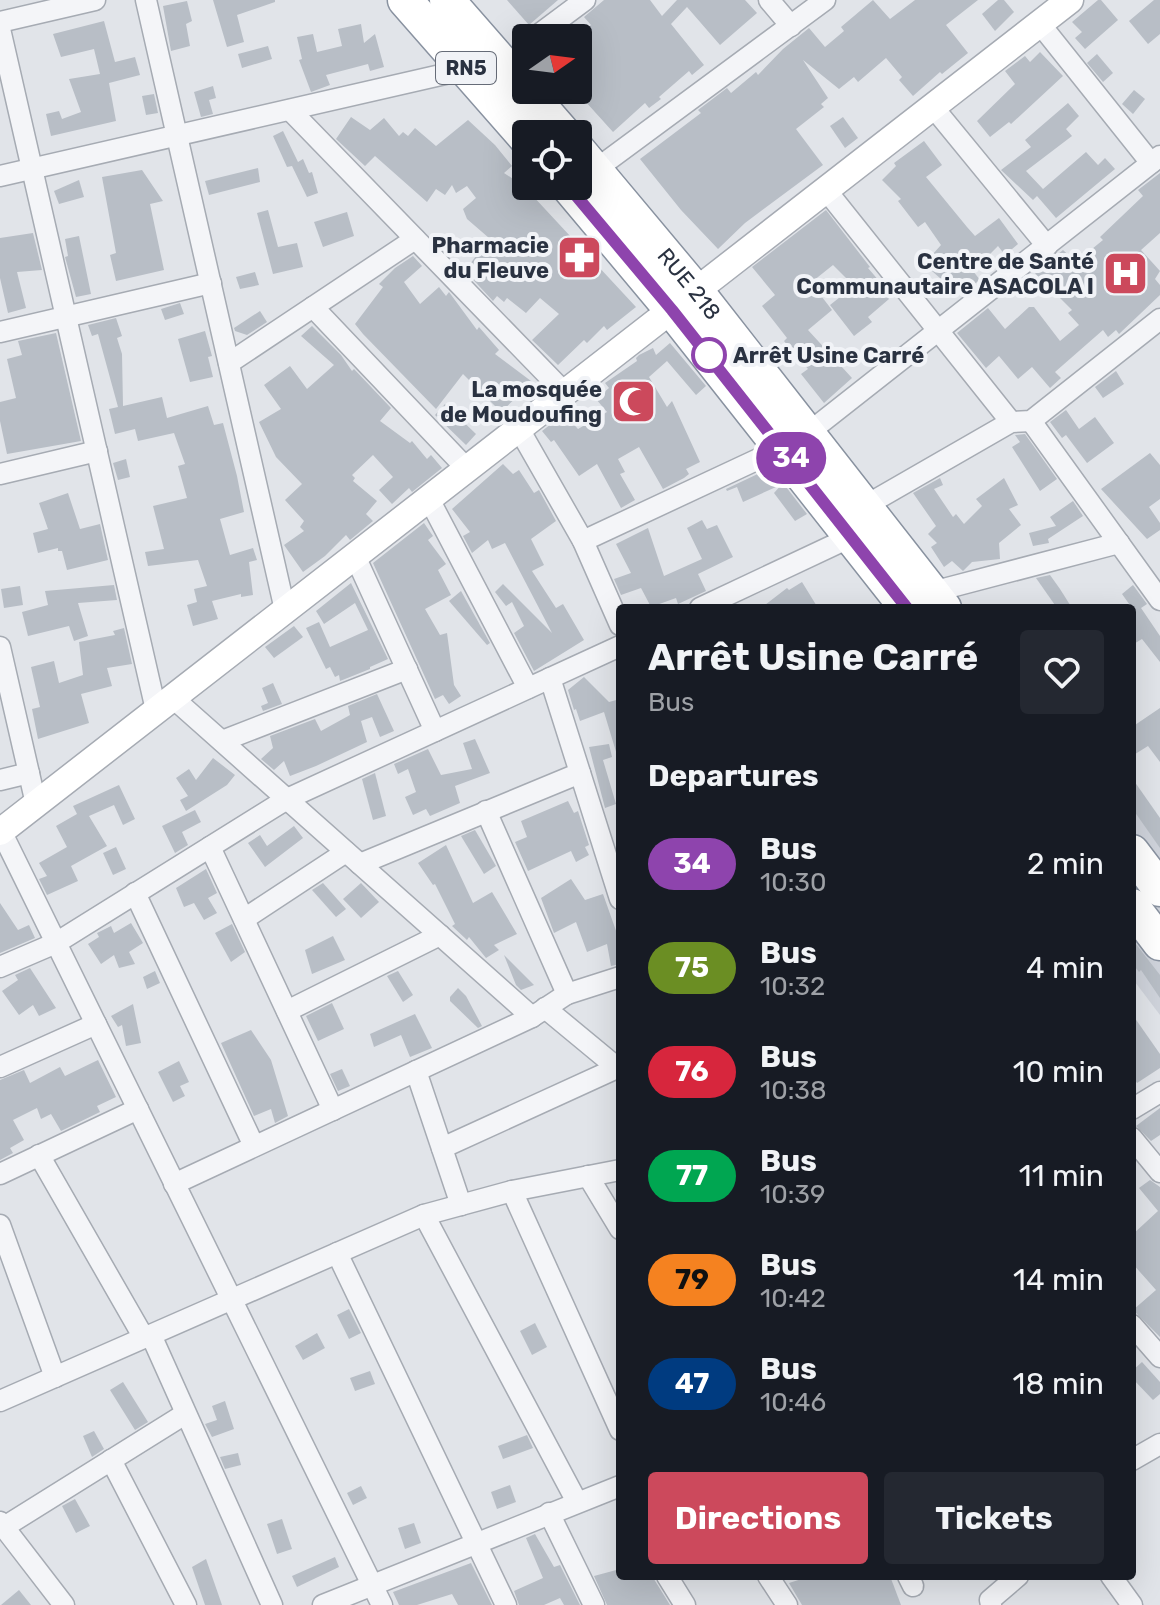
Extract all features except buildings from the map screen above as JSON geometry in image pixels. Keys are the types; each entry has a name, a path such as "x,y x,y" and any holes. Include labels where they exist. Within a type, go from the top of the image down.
{"highway":[{"name":"RN5","path":"405,0 512,122"},
{"name":"RN5","path":"447,0 512,51"},
{"name":"RUE 218","path":"592,184 859,521 928,603"},
{"path":"1136,911 1160,943"}],"street":[{"path":"0,22 95,0"},
{"path":"146,0 285,610"},
{"path":"553,24 585,0"},
{"path":"769,0 791,26"},
{"path":"592,161 825,0"},
{"path":"382,1605 0,832 1070,0"},
{"path":"583,541 795,440 939,332 1155,159 1040,24"},
{"path":"0,29 97,451 165,704 222,741 440,935 538,1013 616,1068"},
{"path":"0,176 467,69"},
{"path":"933,107 1047,246"},
{"path":"290,110 565,393"},
{"path":"826,190 939,332 1021,422 1119,543 1160,600"},
{"path":"229,363 415,239"},
{"path":"0,332 211,283"},
{"path":"313,307 467,469"},
{"path":"707,604 859,521 1021,422 1160,319"},
{"path":"519,429 583,541 616,616"},
{"path":"0,474 97,451"},
{"path":"429,499 528,688"},
{"path":"928,603 1119,543"},
{"path":"355,556 435,731"},
{"path":"0,647 36,804"},
{"path":"0,967 56,943 287,799 616,648"},
{"path":"222,741 407,669"},
{"path":"550,678 616,886"},
{"path":"0,780 29,773"},
{"path":"244,919 353,858 486,811 580,773"},
{"path":"486,811 567,994"},
{"path":"210,847 333,1110"},
{"path":"135,893 254,1146"},
{"path":"287,1011 440,935"},
{"path":"174,1184 538,1013 567,994 616,978"},
{"path":"0,1067 96,1024"},
{"path":"442,1148 616,1070"},
{"path":"416,1071 461,1205"},
{"path":"1136,1107 1160,1092"},
{"path":"0,1174 138,1109"},
{"path":"1136,1143 1160,1172"},
{"path":"39,1155 148,1336 272,1605"},
{"path":"0,1401 424,1215 512,1191 616,1171"},
{"path":"588,1176 616,1222"},
{"path":"512,1191 616,1420"},
{"path":"424,1215 577,1502"},
{"path":"0,1225 55,1377"},
{"path":"337,1253 506,1605"},
{"path":"1136,1330 1160,1357"},
{"path":"64,1605 2,1525 185,1414"},
{"path":"1136,1458 1160,1444"},
{"path":"111,1460 186,1605"},
{"path":"323,1605 577,1502 616,1492"},
{"path":"549,1513 594,1605"},
{"path":"669,1580 685,1605"},
{"path":"771,1580 787,1605"},
{"path":"991,1605 990,1600 1013,1580"},
{"path":"1114,1580 1132,1605"}],"shaded area":[{"path":"1136,804 1160,837 1160,1015 1136,983"}],"bus line":[{"name":"34","path":"580,200 672,310 904,604"}],"place":[{"name":"Pharmacie du Fleuve","path":"580,258"},
{"name":"Centre de Santé Communautaire ASACOLA I","path":"1125,274"},
{"name":"Arrêt Usine Carré","path":"709,355"},
{"name":"La mosquée de Moudoufing","path":"633,402"}]}
